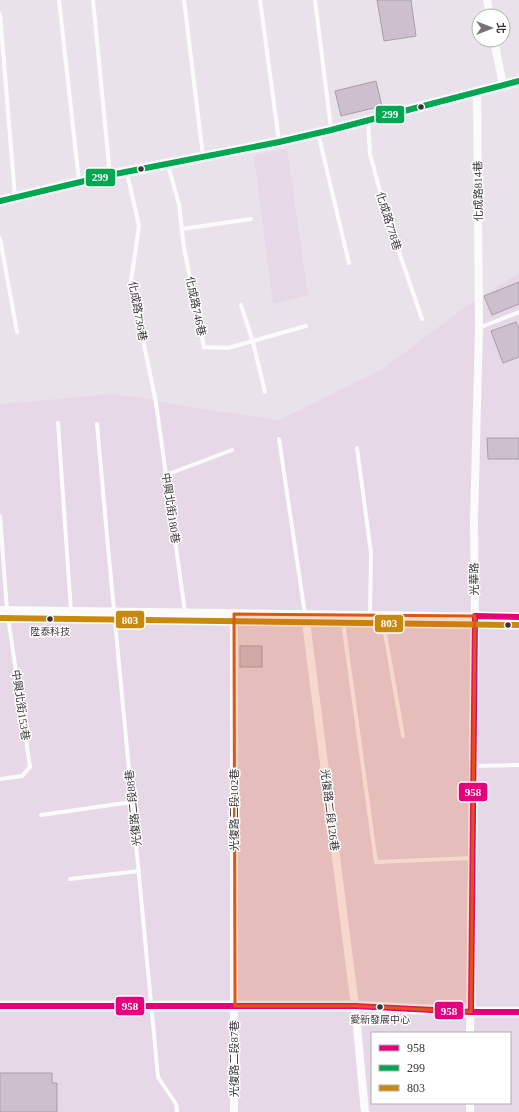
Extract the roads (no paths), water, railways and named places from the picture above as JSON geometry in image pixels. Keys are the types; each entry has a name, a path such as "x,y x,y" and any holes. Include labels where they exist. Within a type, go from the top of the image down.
{"street":[{"path":"496,48 503,85"},
{"path":"0,201 127,171 279,142 331,130 519,81"},
{"name":"化成路814巷","path":"477,92 479,290"},
{"name":"光華路","path":"470,1032 475,616 474,521 479,290"},
{"path":"4,610 519,617"},
{"name":"光復路二段102巷","path":"234,614 235,1006"},
{"name":"光復路二段126巷","path":"305,614 355,1006 365,1112"},
{"path":"0,1006 355,1006 471,1012 519,1012"},
{"name":"光復路二段87巷","path":"234,1112 235,1006"}],"lane":[{"path":"59,0 79,182"},
{"path":"93,0 110,175"},
{"path":"184,0 203,156"},
{"path":"260,0 279,142"},
{"path":"315,0 331,130"},
{"path":"0,14 15,198"},
{"name":"化成路778巷","path":"368,120 370,154 386,214 422,318"},
{"path":"318,133 349,263"},
{"name":"化成路746巷","path":"167,163 179,204 184,248 204,347 228,348 306,326"},
{"name":"化成路736巷","path":"127,171 139,226 131,281 156,403"},
{"path":"182,229 251,219"},
{"path":"0,238 17,332"},
{"path":"241,305 253,342 265,392"},
{"path":"479,328 519,312"},
{"name":"中興北街180巷","path":"156,403 185,613"},
{"path":"58,423 71,611"},
{"name":"光復路二段88巷","path":"97,424 113,612 158,1077 176,1104 177,1112"},
{"path":"279,439 305,614"},
{"path":"357,448 371,553 370,615"},
{"path":"166,475 232,450"},
{"name":"中興北街153巷","path":"0,516 4,610 30,767 22,776 0,779"},
{"path":"342,615 376,862 472,858"},
{"path":"382,616 403,736"},
{"path":"473,766 519,765"},
{"path":"41,815 132,802"},
{"path":"70,879 139,871"}],"place":[{"name":"陞泰科技","path":"50,619"},
{"name":"愛新發展中心","path":"380,1007"}]}
